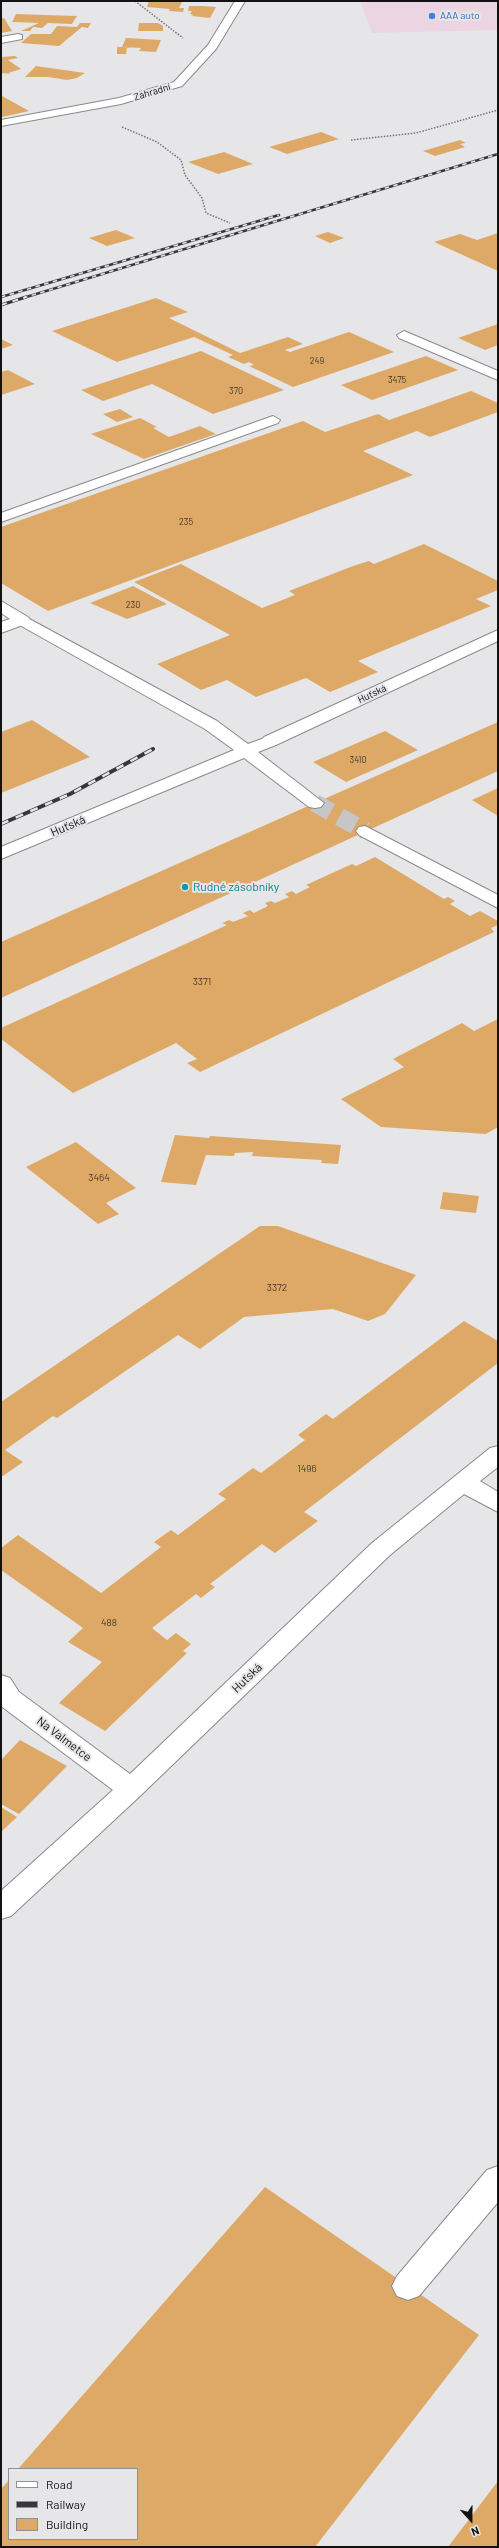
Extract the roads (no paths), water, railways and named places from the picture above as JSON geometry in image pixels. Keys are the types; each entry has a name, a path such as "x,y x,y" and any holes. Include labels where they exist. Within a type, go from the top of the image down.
{"street":[{"name":"Zahradní","path":"1,123 46,113 104,104 152,93 178,84 212,47 240,1"},
{"path":"1,40 18,37"},
{"path":"404,335 498,376"},
{"path":"1,518 273,420"},
{"path":"1,606 22,620 211,725 315,803"},
{"path":"1,628 22,620"},
{"name":"Huťská","path":"1,854 246,752 498,635"},
{"path":"365,831 498,902"},
{"name":"Huťská","path":"1,1908 131,1789 381,1549 464,1484 498,1454"},
{"path":"464,1484 498,1503"},
{"name":"Na Valmetce","path":"1,1685 10,1699 131,1789"},
{"path":"408,2286 498,2180"}],"tunnel":[{"path":"315,803 365,831"}],"railway":[{"path":"23,298 498,154"},
{"path":"1,297 279,215"},
{"path":"1,305 26,297"},
{"path":"1,824 70,794 153,749"}],"place":[{"name":"AAA auto","path":"432,16"},
{"name":"Rudné zásobníky","path":"185,887"}]}
